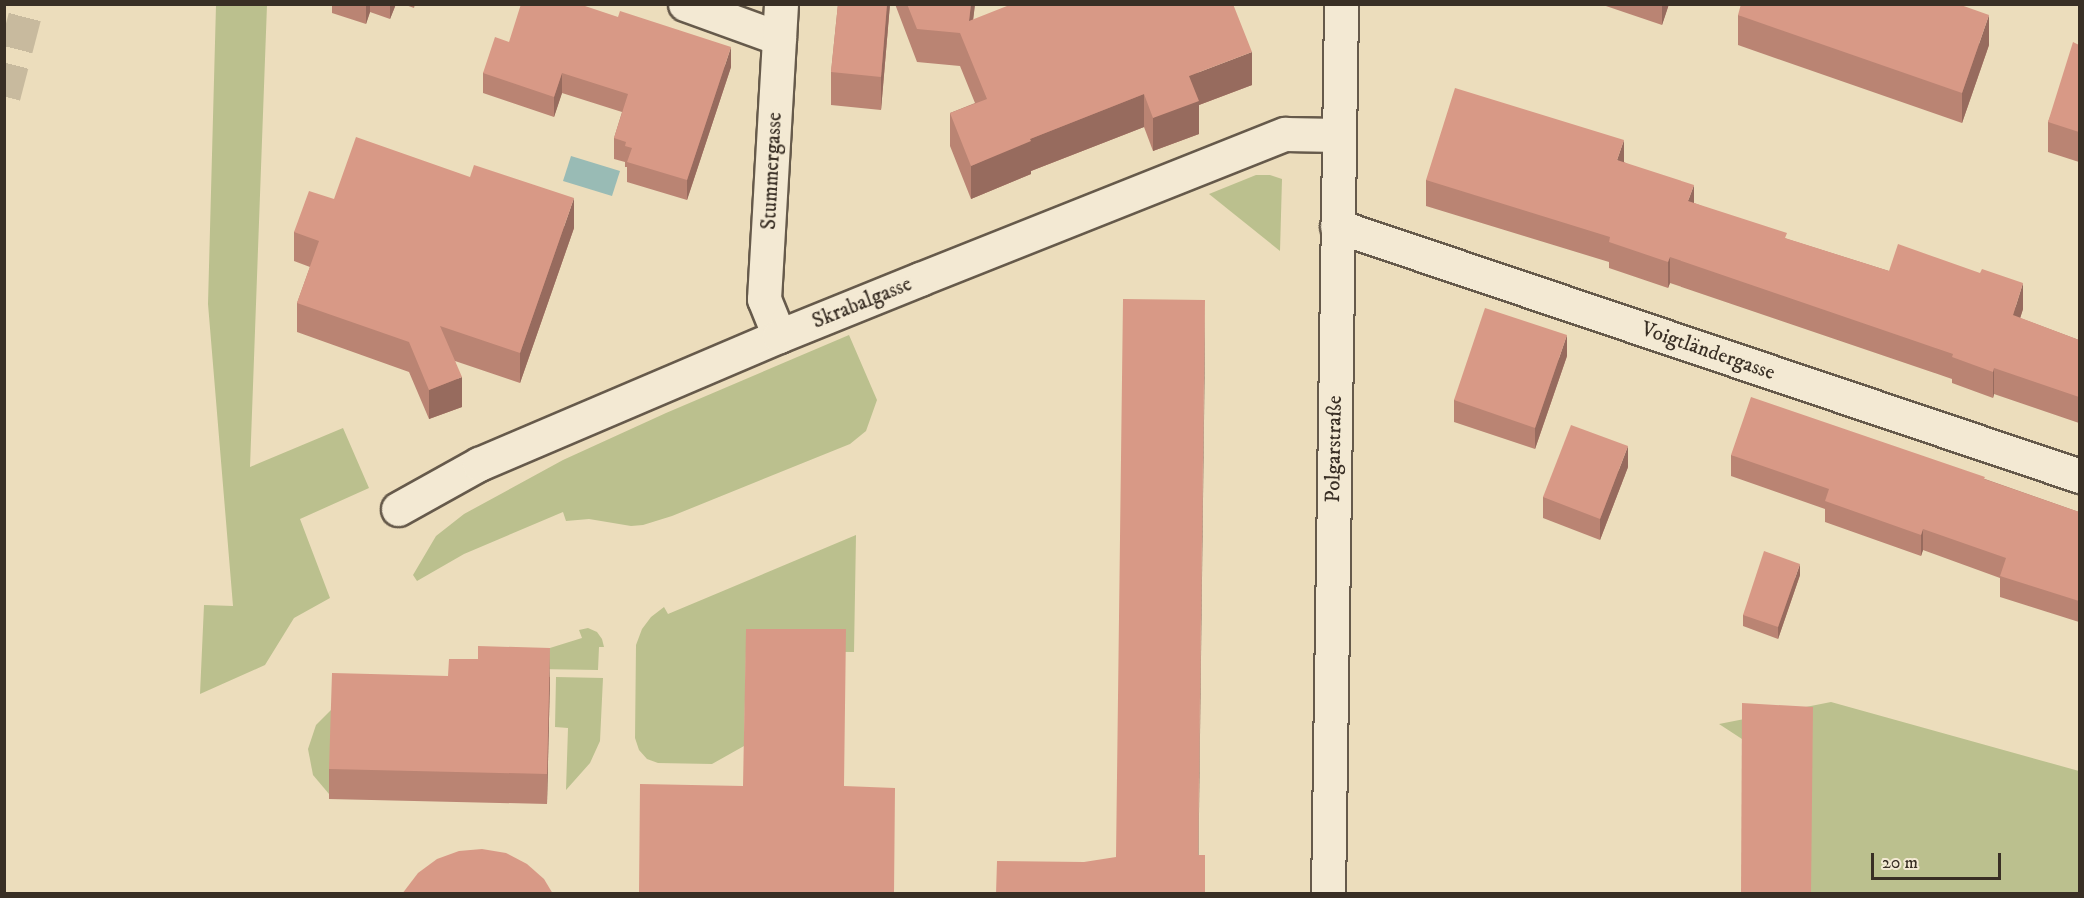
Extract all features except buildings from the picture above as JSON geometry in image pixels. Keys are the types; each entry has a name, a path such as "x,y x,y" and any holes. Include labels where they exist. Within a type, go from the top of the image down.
{"street":[{"path":"685,4 780,38"},
{"name":"Stummergasse","path":"779,336 764,299 781,4"},
{"name":"Polgarstraße","path":"1328,894 1341,4"},
{"name":"Skrabalgasse","path":"398,509 479,464 779,336 1286,134 1338,135"},
{"name":"Voigtländergasse","path":"1336,226 2079,476"}],"green space":[{"path":"216,5 267,5 250,467 343,428 369,488 300,519 330,598 294,618 265,665 200,694 204,605 233,606 208,304"},
{"path":"1256,175 1270,175 1282,179 1280,251 1209,194"},
{"path":"849,335 877,400 866,431 850,444 672,516 643,525 631,526 589,519 566,521 563,512 464,554 417,581 413,575 436,536 464,514 563,460 666,413"},
{"path":"856,535 854,652 746,651 744,746 712,764 658,763 647,759 639,750 635,738 636,645 642,629 651,617 664,607 668,614"},
{"path":"588,628 597,632 604,647 599,647 598,670 536,669 537,652 582,638 579,630"},
{"path":"556,677 603,678 600,741 590,763 566,790 568,728 555,727"},
{"path":"1831,702 2079,771 2079,893 1811,893 1742,739 1719,724"},
{"path":"332,709 329,794 313,775 308,749 316,725"}],"water":[{"path":"571,156 620,171 612,196 563,181"}],"tunnel":[{"path":"4,96 28,4"}]}
